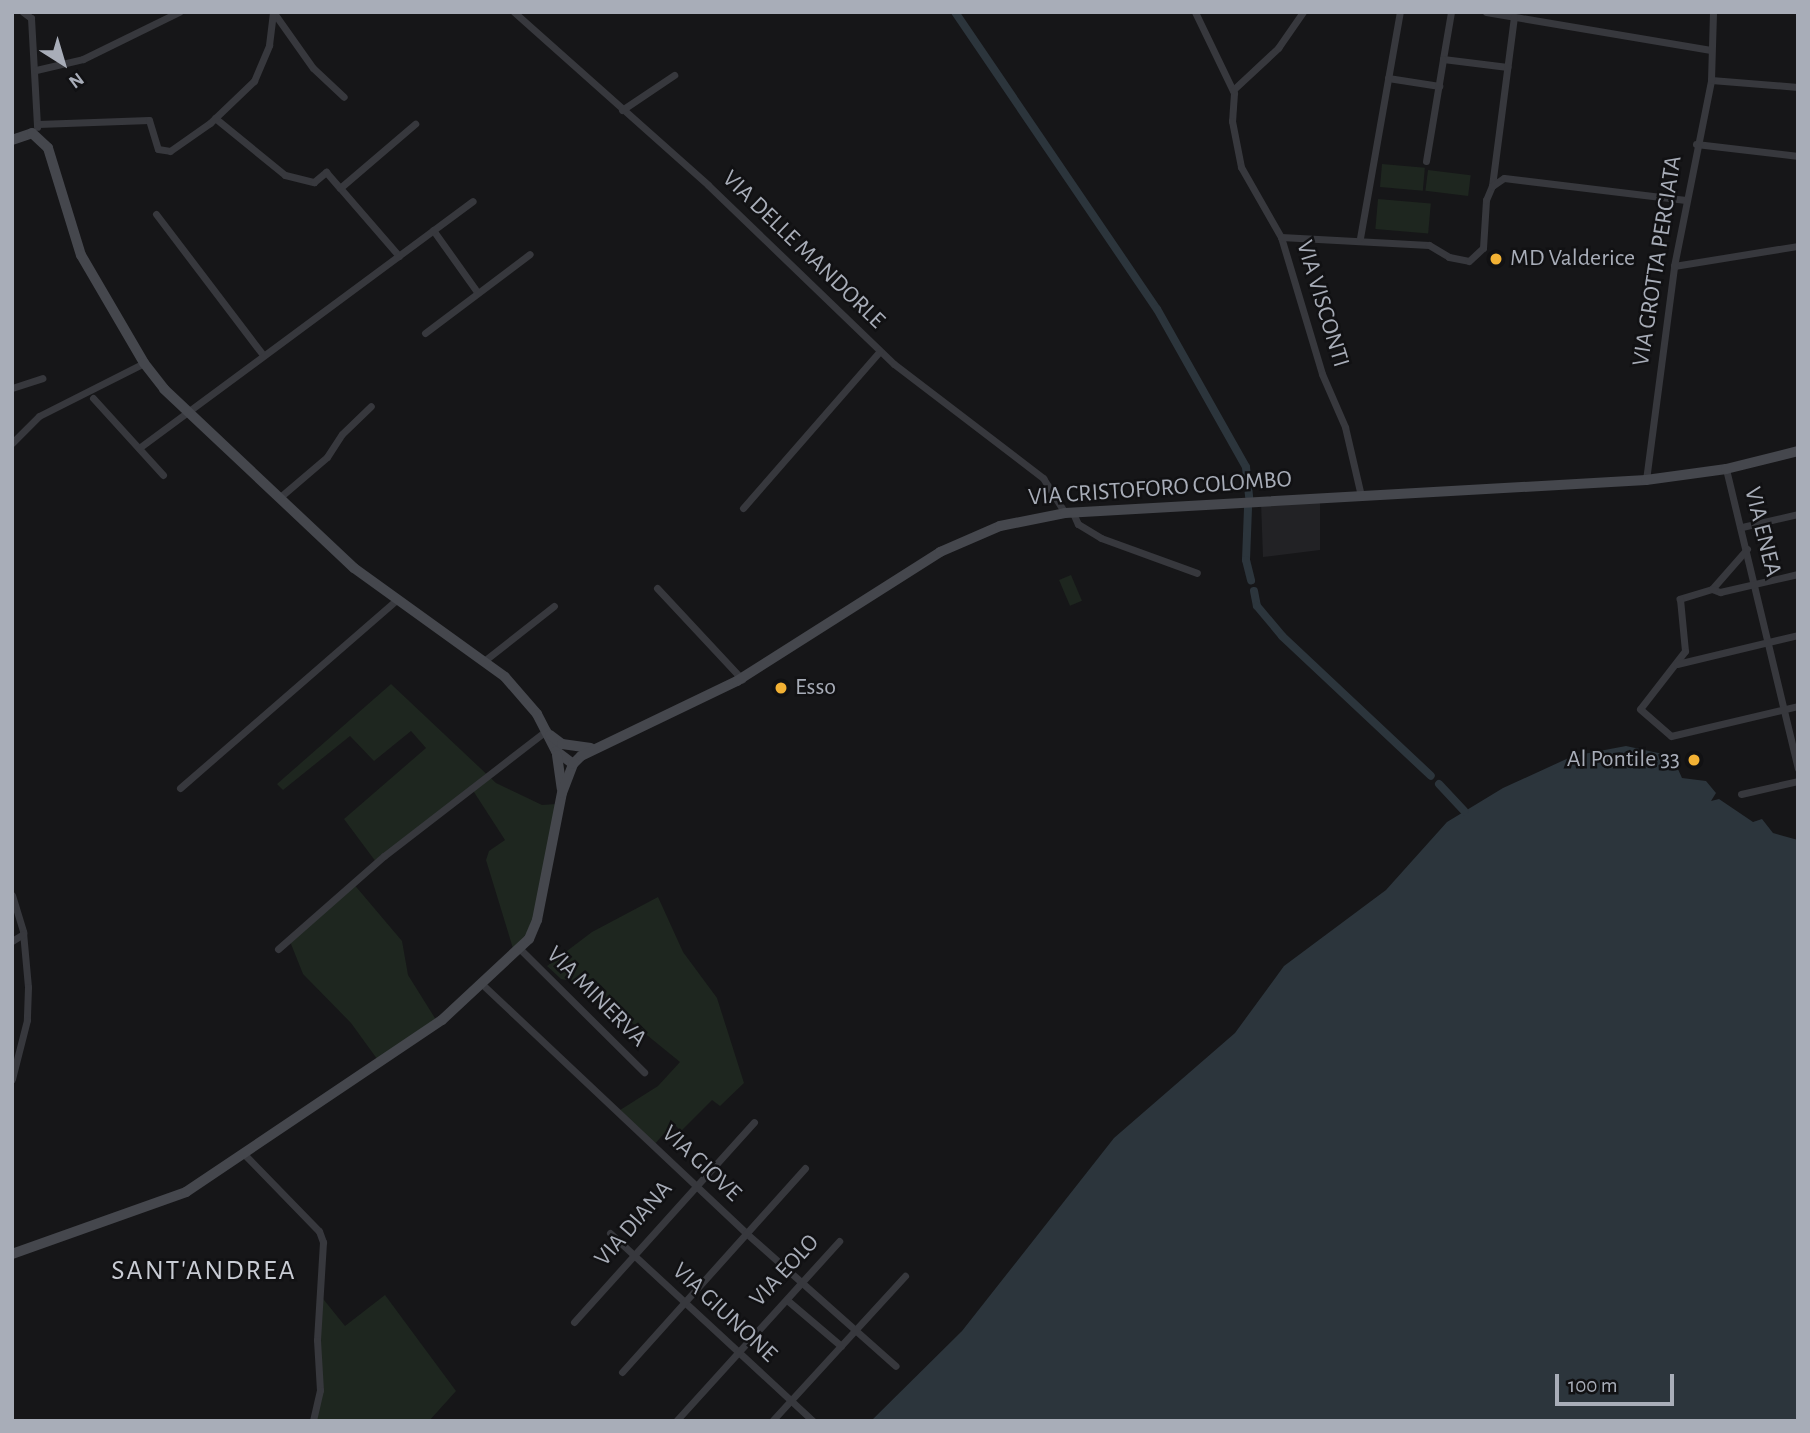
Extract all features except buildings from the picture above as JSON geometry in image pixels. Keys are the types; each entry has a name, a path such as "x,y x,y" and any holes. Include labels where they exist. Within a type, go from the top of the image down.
{"main road":[{"path":"12,140 37,129 48,148 81,255 144,363 186,409 279,498 395,601 485,661 523,695 573,764 562,793 537,920 520,949 484,986 438,1023 244,1154 155,1207 12,1254"},
{"name":"VIA CRISTOFORO COLOMBO","path":"573,764 591,748 742,679 940,551 1000,526 1069,513 1646,480 1726,469 1798,451"},
{"path":"559,748 591,748"},
{"path":"559,748 562,793"}],"street":[{"path":"23,12 31,15 36,70 37,129 149,120 162,152 215,118 254,81 263,65 273,12"},
{"path":"36,70 83,59 179,12"},
{"path":"273,12 313,68 344,97"},
{"name":"VIA DELLE MANDORLE","path":"514,12 708,185 880,351 938,402 1043,478 1079,524 1101,538 1197,573"},
{"name":"VIA VISCONTI","path":"1195,12 1233,90 1232,121 1241,167 1281,237 1322,374 1345,427 1361,496"},
{"path":"1233,90 1278,48 1303,12"},
{"path":"1360,239 1400,12"},
{"path":"1426,161 1451,12"},
{"path":"1486,12 1711,50"},
{"name":"VIA GROTTA PERCIATA","path":"1646,480 1674,266 1711,80 1713,12"},
{"path":"1281,237 1360,239 1429,245 1449,257 1469,261 1483,248 1486,200 1492,187 1514,17"},
{"path":"1443,59 1508,67"},
{"path":"622,110 674,75"},
{"path":"1388,78 1439,86"},
{"path":"1711,80 1798,87"},
{"path":"215,118 285,175 314,182 326,172 398,256"},
{"path":"340,188 415,124"},
{"path":"1696,145 1798,156"},
{"path":"1492,187 1504,178 1686,200"},
{"path":"139,448 186,409 473,201"},
{"path":"156,214 263,355"},
{"path":"433,230 478,292"},
{"path":"1674,266 1798,246"},
{"path":"425,333 530,254"},
{"path":"744,508 880,351"},
{"path":"12,443 39,415 144,363"},
{"path":"12,388 43,378"},
{"path":"93,398 163,475"},
{"path":"279,498 327,457 342,434 371,406"},
{"name":"VIA ENEA","path":"1726,469 1756,584 1798,768"},
{"path":"1742,527 1798,514"},
{"path":"1747,549 1712,589 1680,599 1685,651 1640,709 1671,736 1798,706"},
{"path":"1712,589 1720,592 1798,574"},
{"path":"657,588 742,679"},
{"path":"180,788 395,601"},
{"path":"485,661 554,607"},
{"path":"1677,664 1798,635"},
{"path":"278,949 376,862 549,732"},
{"path":"1741,794 1798,781"},
{"path":"12,895 23,934 27,1020 12,1079"},
{"path":"12,941 23,934"},
{"name":"VIA MINERVA","path":"520,949 644,1072"},
{"name":"VIA GIOVE","path":"484,986 746,1233 896,1366"},
{"name":"VIA DIANA","path":"574,1322 695,1184 754,1122"},
{"path":"244,1154 319,1231 323,1242 317,1340 320,1390 313,1421"},
{"path":"622,1372 805,1168"},
{"name":"VIA GIUNONE","path":"610,1233 813,1421"},
{"name":"VIA EOLO","path":"676,1421 736,1350 803,1285 839,1241"},
{"path":"772,1421 905,1276"},
{"path":"788,1300 841,1346"}],"shaded area":[{"path":"1382,164 1425,168 1423,191 1380,187"},
{"path":"1428,170 1471,175 1468,196 1425,191"},
{"path":"1378,199 1431,204 1428,234 1375,229"},
{"path":"1320,498 1320,550 1263,557 1261,502"},
{"path":"1071,575 1082,601 1070,606 1059,580"},
{"path":"391,684 496,783 542,805 556,804 537,920 515,955 486,860 489,851 505,840 472,789 376,862 344,819 426,748 411,731 374,761 350,736 283,790 277,784"},
{"path":"1626,746 1672,756 1682,778 1706,781 1716,793 1711,801 1719,799 1753,822 1762,819 1773,833 1798,840 1798,1421 871,1421 962,1331 1114,1138 1235,1033 1284,966 1386,890 1447,822 1503,788 1573,756"},
{"path":"352,882 402,941 408,975 438,1023 380,1063 351,1023 303,974 289,939"},
{"path":"658,897 683,952 717,998 744,1083 720,1106 712,1100 681,1131 673,1123 654,1145 617,1112 658,1086 680,1062 583,983 561,979 547,966 592,932"},
{"path":"320,1295 345,1326 385,1295 456,1391 429,1421 313,1421 320,1390"}],"waterway":[{"path":"955,12 1157,309 1246,467 1249,497"},
{"path":"1248,508 1246,560 1251,580"},
{"path":"1254,591 1257,606 1282,636 1431,776"},
{"path":"1439,784 1464,811"}],"place":[{"name":"MD Valderice","path":"1496,259"},
{"name":"Esso","path":"781,688"},
{"name":"Al Pontile 33","path":"1694,760"}],"district":[{"name":"SANT'ANDREA","path":"204,1271"}]}
